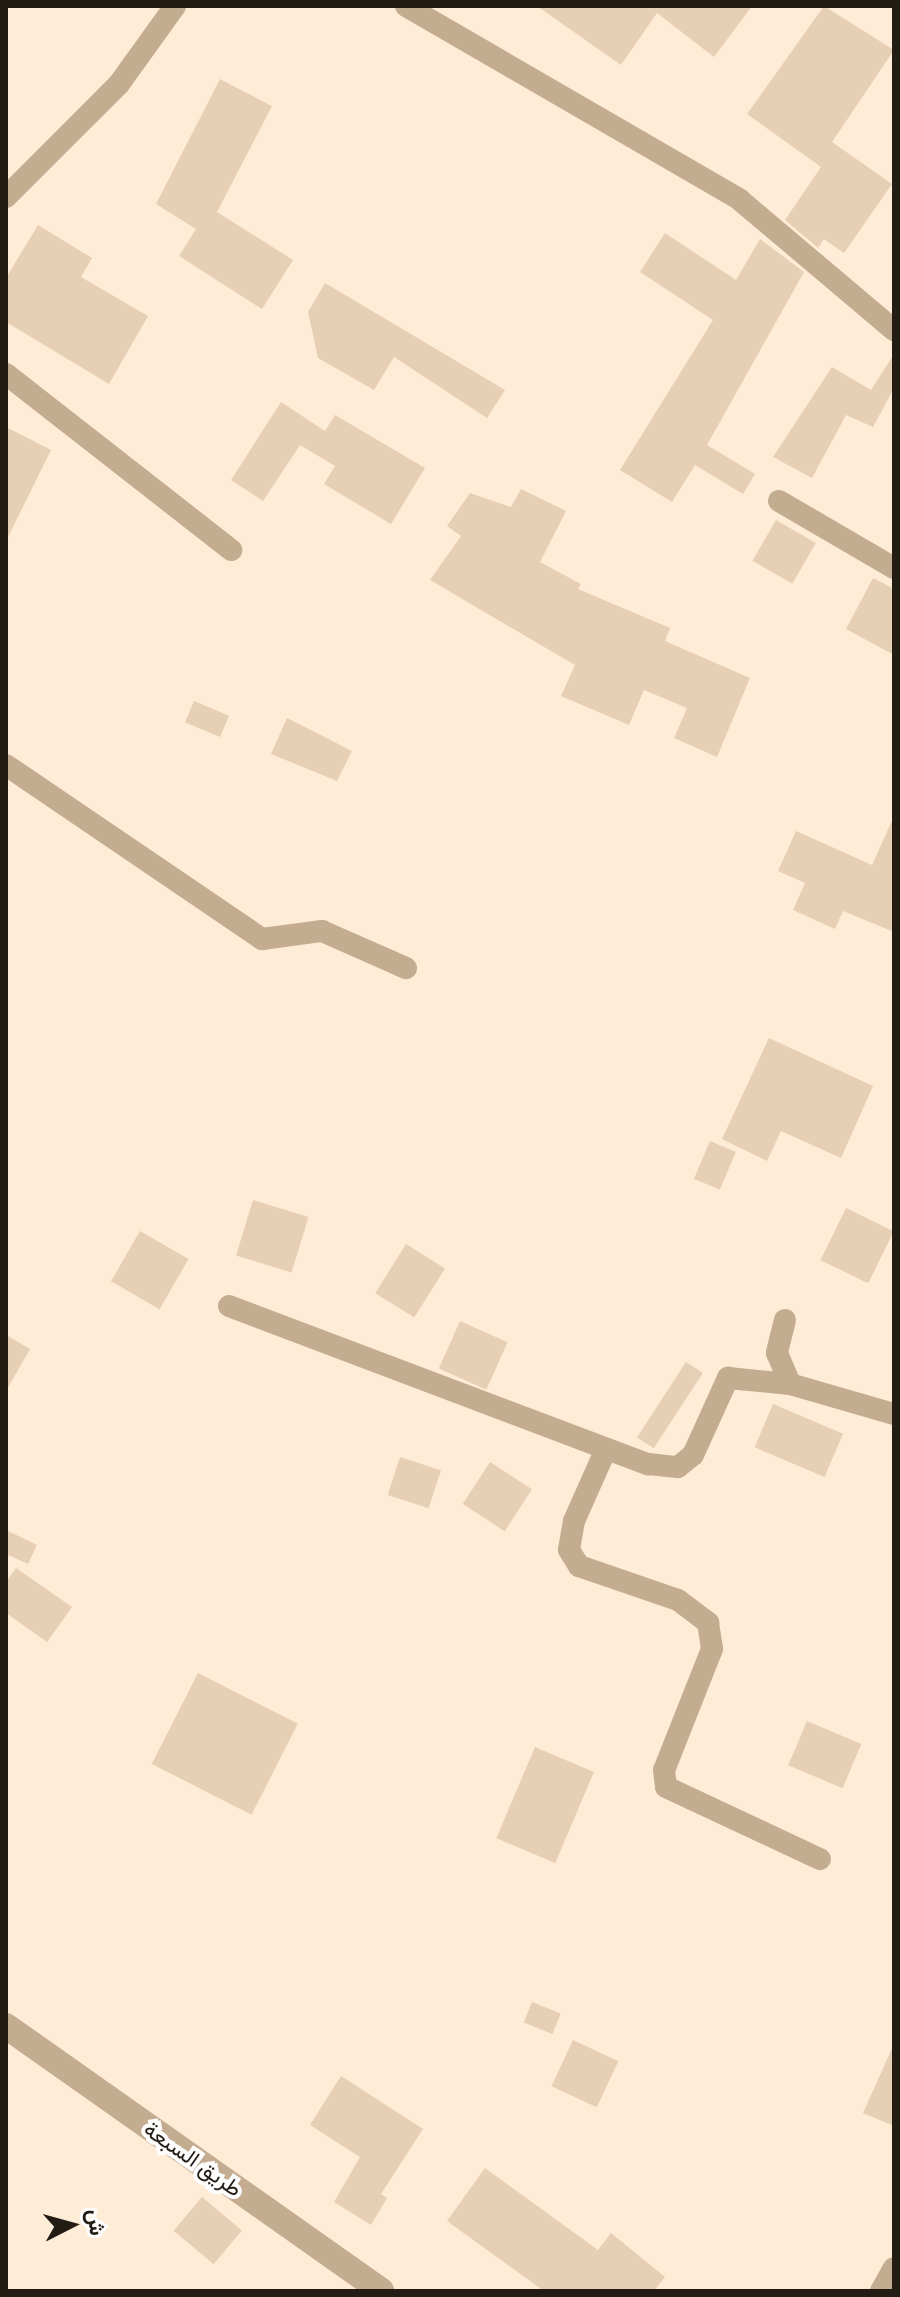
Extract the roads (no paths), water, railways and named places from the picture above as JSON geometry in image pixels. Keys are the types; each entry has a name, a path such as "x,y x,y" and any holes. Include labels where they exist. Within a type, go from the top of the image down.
{"street":[{"path":"6,197 78,130 175,6"},
{"path":"406,6 740,200 894,330"},
{"path":"6,374 231,550"},
{"path":"779,501 894,568"},
{"path":"6,765 262,939 322,931 406,968"},
{"path":"229,1306 606,1449 678,1467 693,1455 728,1378 790,1384 894,1414"},
{"path":"785,1320 777,1353 790,1384"},
{"path":"606,1449 574,1521 569,1550 579,1566 678,1600 708,1623 712,1649 664,1770 666,1787 820,1859"},
{"name":"طريق السبعة","path":"6,2026 381,2291"},
{"path":"881,2291 894,2268"}]}
